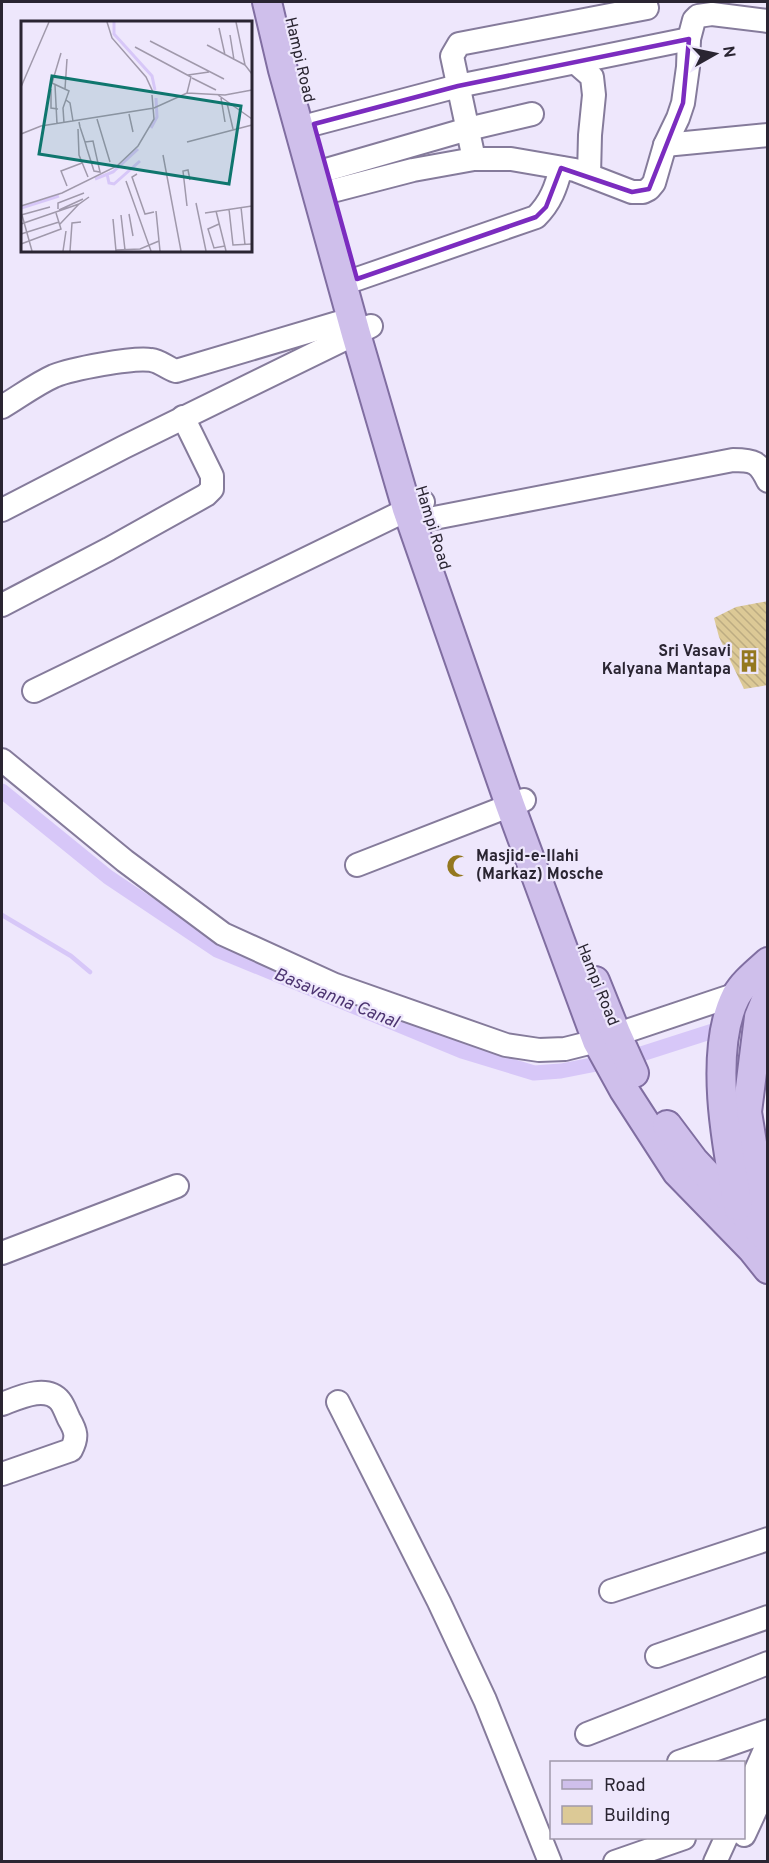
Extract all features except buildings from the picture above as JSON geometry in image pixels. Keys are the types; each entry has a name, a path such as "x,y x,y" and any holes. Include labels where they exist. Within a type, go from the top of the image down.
{"main road":[{"path":"267,2 286,82 359,326"},
{"name":"Hampi Road","path":"285,2 314,124 357,279 359,326 420,510 448,582 517,802 609,1041 624,1072"},
{"path":"738,1206 722,1100 725,1031 737,994 768,962"},
{"path":"768,995 759,1017 747,1112 762,1204 768,1221"},
{"path":"624,1072 694,1161 768,1239"},
{"path":"624,1072 640,1116 677,1172 752,1249 768,1269"}],"street":[{"path":"474,159 452,57 456,47 463,42 647,8"},
{"path":"329,180 413,170 474,159 511,159 589,174 632,192 643,192 654,183 665,145 683,103 693,20 704,14 768,21"},
{"path":"314,124 458,86 689,39"},
{"path":"576,63 592,77 594,95 589,174"},
{"path":"329,180 468,129 532,114"},
{"path":"665,145 768,135"},
{"path":"357,279 536,217 546,207 556,189 561,168"},
{"path":"2,407 54,376 75,370 130,360 149,359 176,371 359,326"},
{"path":"2,510 359,326"},
{"path":"2,605 109,549 206,495 212,489 213,476 183,417"},
{"path":"34,691 420,510 733,460 748,460 758,465 768,481"},
{"path":"2,760 125,861 223,934 335,985 506,1044 565,1049 609,1041 737,994"},
{"path":"357,865 517,802"},
{"path":"2,1253 177,1186"},
{"path":"2,1404 29,1394 47,1394 60,1400 75,1429 76,1441 71,1450 2,1474"},
{"path":"338,1402 542,1812 550,1862"},
{"path":"612,1591 768,1539"},
{"path":"657,1656 768,1617"},
{"path":"587,1734 768,1663"},
{"path":"682,1761 768,1731"},
{"path":"745,1795 768,1743"},
{"path":"745,1832 768,1784"},
{"path":"615,1862 681,1839"},
{"path":"715,1862 726,1839"},
{"path":"732,1862 742,1839"}],"highlighted area":[{"path":"689,39 683,103 649,189 632,192 561,168 546,207 536,217 357,279 314,124 458,86"}],"waterway":[{"name":"Basavanna Canal","path":"2,791 108,877 217,950 462,1051 534,1073 561,1071 632,1057 713,1031"},
{"path":"2,915 71,956 90,972"}],"place":[{"name":"Sri Vasavi Kalyana Mantapa","path":"749,661"},
{"name":"Masjid-e-Ilahi (Markaz) Mosche","path":"458,866"}]}
